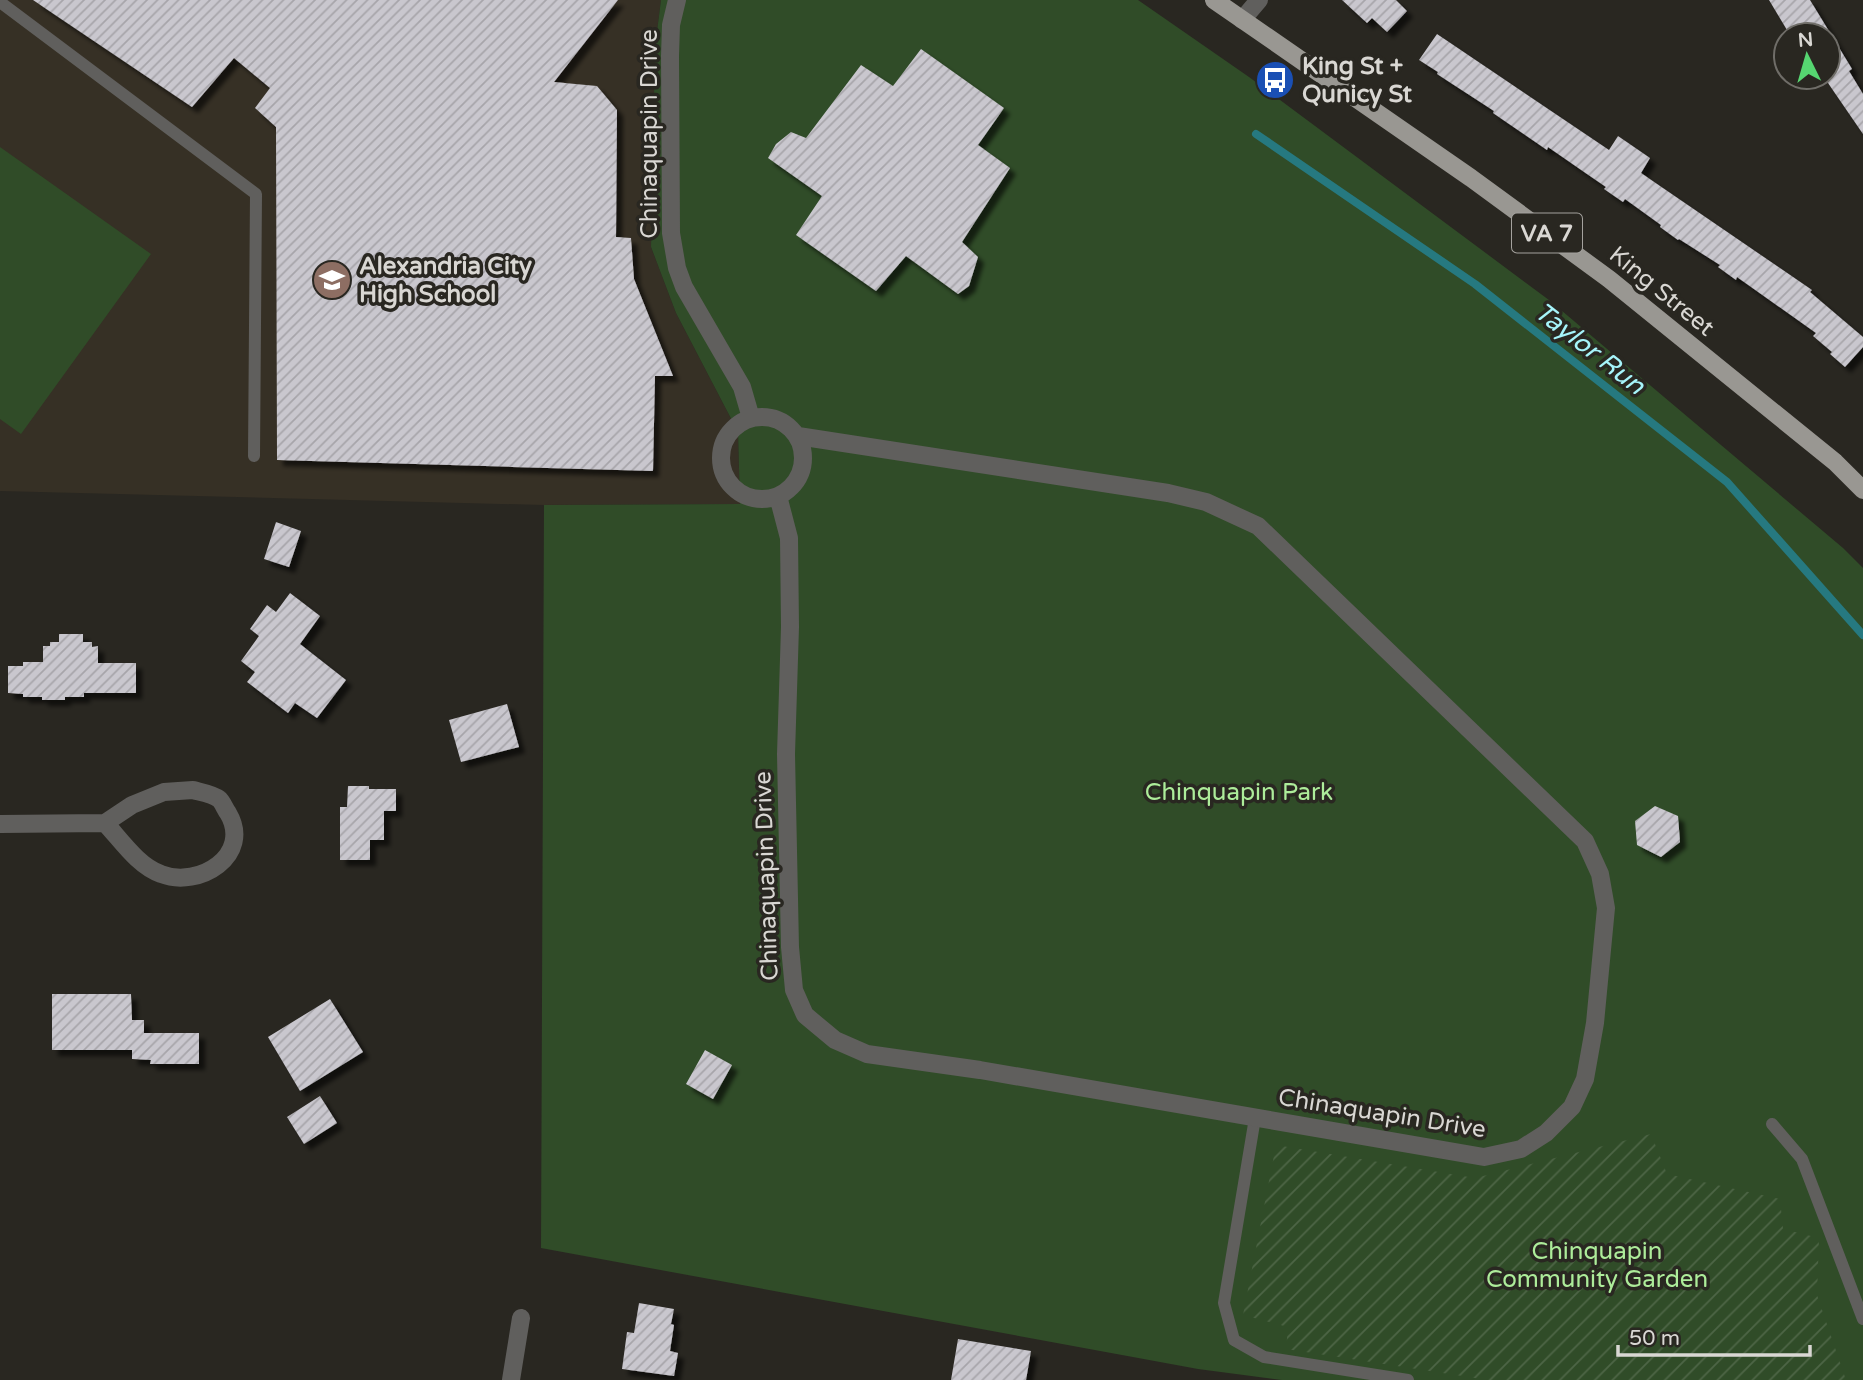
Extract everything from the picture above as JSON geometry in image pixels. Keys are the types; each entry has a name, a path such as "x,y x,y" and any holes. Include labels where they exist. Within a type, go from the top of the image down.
{"main road":[{"name":"King Street","path":"1214,0 1471,178 1609,279 1835,462 1863,490"}],"street":[{"name":"Chinaquapin Drive","path":"677,0 671,24 670,55 673,250 684,287 742,387 751,418 763,416 777,419 789,425 797,436 1168,493 1206,502 1258,526 1585,841 1600,874 1606,908 1595,1023 1585,1079 1572,1107 1546,1133 1521,1149 1484,1157 980,1070 867,1054 835,1040 805,1015 794,990 790,947 786,754 790,627 789,537 778,496"},
{"path":"1242,20 1259,0"},
{"path":"751,418 738,424 729,434 721,459 723,472 730,484 752,498 778,496 796,482 802,472 804,460 803,447 797,436"},
{"path":"0,824 105,823 132,805 164,792 193,790 219,799 233,821 234,839 221,865 196,877 181,879 162,875 147,867 105,823"},
{"path":"511,1380 522,1318"}],"lane":[{"path":"0,2 256,194 254,456"},
{"path":"1255,1118 1224,1303 1234,1340 1264,1357 1408,1380"},
{"path":"1772,1124 1802,1159 1863,1319"}],"shaded area":[{"name":"Alexandria City High School","path":"0,0 661,0 655,47 651,247 676,313 738,432 740,504 544,505 0,491"}],"green space":[{"name":"Chinquapin Park","path":"661,0 1138,0 1249,77 1549,300 1843,548 1863,568 1863,1380 1282,1380 1198,1369 541,1248 544,505 740,504 738,432 676,313 651,247 655,47"},
{"path":"0,147 151,254 21,434 0,419"},
{"name":"Chinquapin Community Garden","path":"1651,1134 1667,1174 1780,1199 1783,1229 1819,1238 1817,1295 1846,1380 1488,1380 1286,1349 1288,1327 1243,1315 1276,1145 1475,1178"}],"building":[{"path":"33,0 618,0 554,82 597,86 617,110 616,237 631,238 634,279 673,376 655,376 653,471 277,460 276,127 255,108 270,88 234,58 192,107"},
{"path":"1342,0 1396,0 1407,11 1387,32 1372,18 1367,23"},
{"path":"1769,0 1810,0 1823,21 1782,21"},
{"path":"1437,34 1609,150 1618,136 1650,158 1641,173 1812,290 1810,292 1863,337 1863,347 1845,367 1813,336 1816,333 1737,277 1736,280 1718,267 1720,265 1678,240 1625,199 1623,202 1548,147 1547,150 1437,74 1438,72 1419,60"},
{"path":"921,49 1004,108 978,145 1010,168 962,242 978,257 969,286 958,294 906,256 876,291 796,235 822,196 768,158 776,144 791,132 806,138 861,65 893,86"},
{"path":"1842,53 1863,94 1863,134 1833,91 1842,91"},
{"path":"276,522 301,531 289,567 264,559"},
{"path":"290,593 320,616 300,644 346,680 317,718 295,703 288,713 247,682 255,672 241,661 259,636 250,629 267,605 276,612"},
{"path":"59,634 83,634 83,642 92,642 92,647 98,646 98,663 136,663 136,693 84,693 84,697 42,700 42,697 23,697 23,694 8,693 8,666 23,666 23,662 43,662 43,646 50,646 50,642 59,642"},
{"path":"507,704 519,747 461,762 449,720"},
{"path":"348,786 396,789 396,811 384,811 384,840 370,840 370,860 340,860 340,807 347,807"},
{"path":"1655,806 1678,816 1680,842 1661,857 1637,845 1635,821"},
{"path":"52,994 131,994 132,1020 144,1020 144,1033 199,1033 199,1064 150,1064 151,1060 132,1059 132,1050 52,1050"},
{"path":"330,999 363,1052 300,1091 268,1037"},
{"path":"705,1050 732,1065 713,1099 686,1084"},
{"path":"320,1096 337,1123 304,1144 287,1117"},
{"path":"639,1303 674,1309 670,1351 678,1353 674,1376 622,1369 627,1332 634,1333"},
{"path":"958,1339 1031,1351 1026,1380 951,1380"}],"waterway":[{"name":"Taylor Run","path":"1256,134 1475,284 1727,482 1863,635"}],"place":[{"name":"King St + Qunicy St","path":"1275,80"},
{"name":"Alexandria City High School","path":"332,280"}]}
